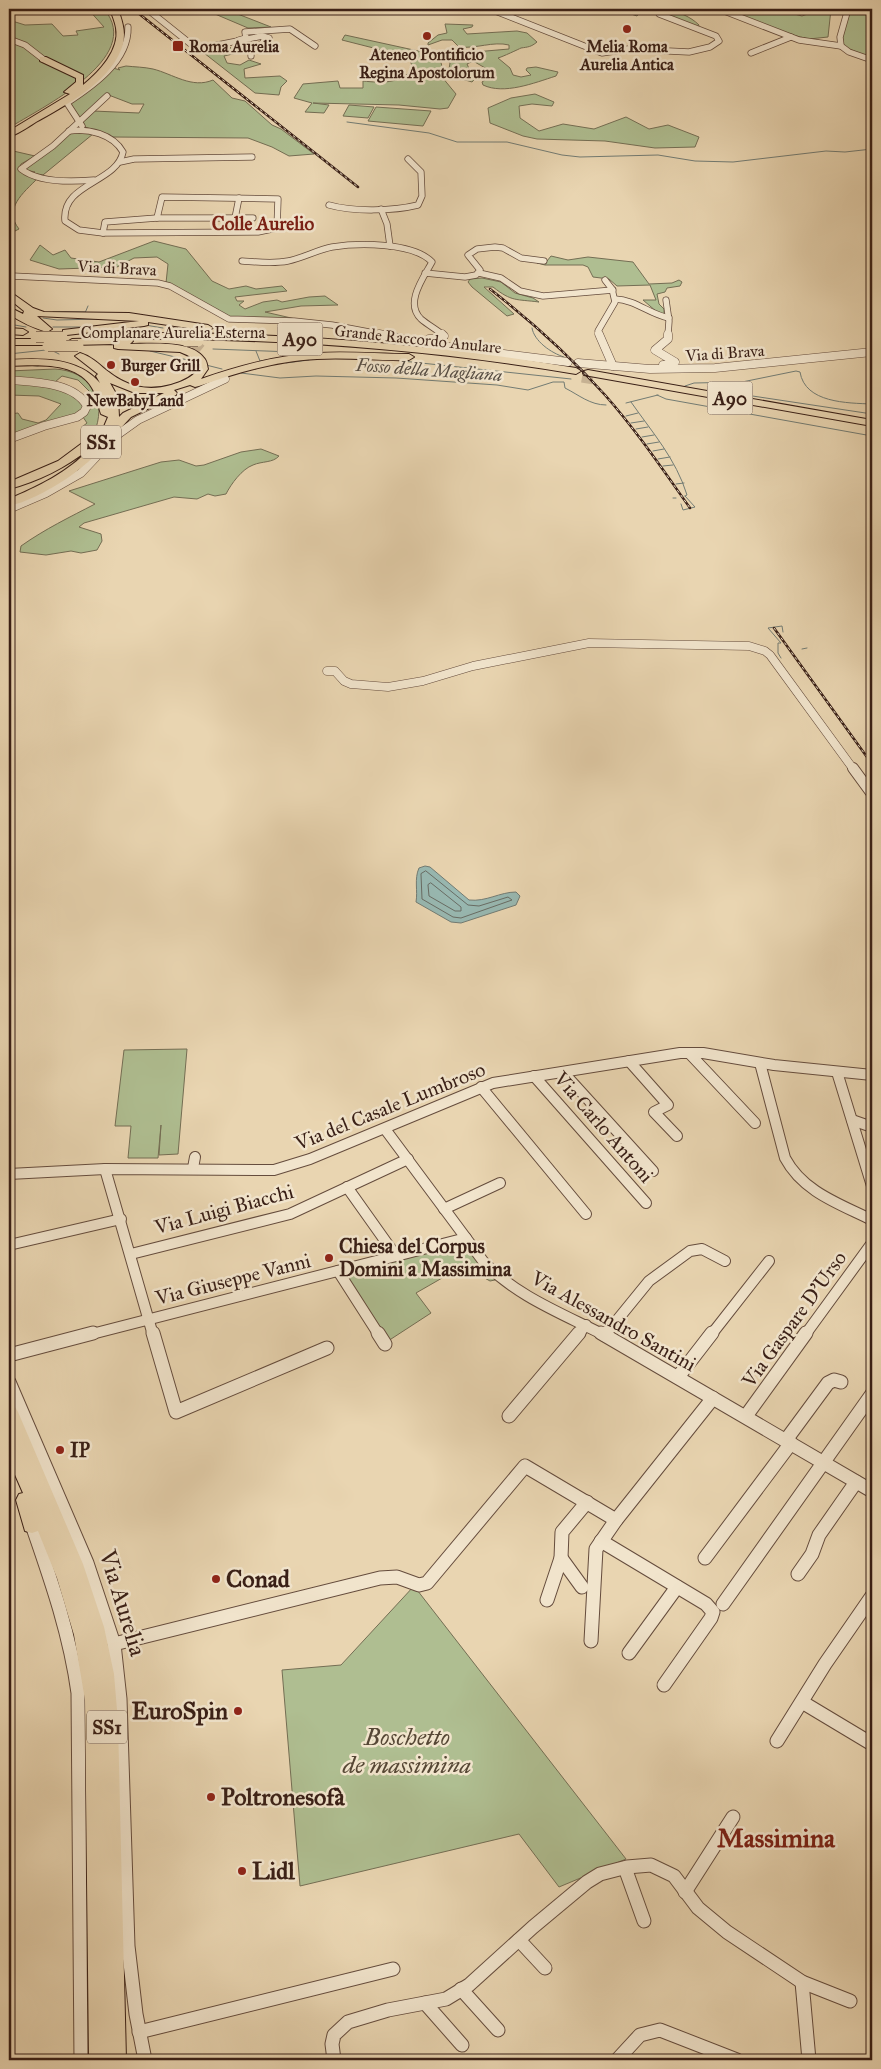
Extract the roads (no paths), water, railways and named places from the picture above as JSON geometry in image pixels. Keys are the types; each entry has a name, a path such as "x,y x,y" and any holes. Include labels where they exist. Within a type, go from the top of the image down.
{"highway":[{"path":"112,9 128,27"},
{"path":"9,132 50,109 85,83 106,61 113,47 116,33 112,9"},
{"path":"9,132 82,90 106,68 115,55 121,38 120,23 112,9"},
{"path":"43,59 77,76 81,80 78,85 50,109"},
{"path":"9,132 50,109 66,103"},
{"path":"50,109 64,109 72,112"},
{"path":"9,296 32,311 48,316 129,316 202,328 354,339 409,352"},
{"path":"9,296 37,334"},
{"path":"9,304 25,318 37,334"},
{"path":"9,310 37,334"},
{"path":"9,331 37,334"},
{"path":"69,343 193,346 277,333"},
{"path":"9,348 37,334"},
{"name":"Grande Raccordo Anulare","path":"9,342 37,334"},
{"name":"Grande Raccordo Anulare","path":"9,337 37,334 69,343 193,346 300,344 386,350 582,373 872,428"},
{"name":"Complanare Aurelia Esterna","path":"37,334 69,343 118,346 193,346 409,352"},
{"path":"69,343 119,384 140,391 159,391 195,378 193,346"},
{"name":"SS1","path":"9,486 48,470 76,454 96,436 106,414 107,400 98,382 69,343"},
{"name":"SS1","path":"9,503 60,479 80,464 95,449 112,423 115,402 106,382 69,343"},
{"path":"118,346 180,349 196,354 193,346"},
{"path":"193,346 204,378 195,384"},
{"path":"95,449 127,416 160,398 195,384 249,367 299,357 409,352"},
{"name":"Grande Raccordo Anulare","path":"409,352 582,373 872,423"},
{"path":"9,362 55,364 81,372 97,385 106,414"},
{"name":"Via Aurelia","path":"9,1412 72,1562 92,1618 102,1662 106,1704 110,1797 115,2060"},
{"path":"12,1448 32,1525"},
{"name":"SS1","path":"12,1448 62,1566 82,1625 91,1666 95,1709 100,2060"}],"street":[{"path":"147,9 197,49 245,38 245,32 290,29 315,46"},
{"path":"490,9 602,53 632,48 692,52 719,42 720,40 717,37 659,14 659,11 665,9"},
{"path":"719,9 794,38 841,46 849,52"},
{"path":"841,46 840,37 848,9"},
{"path":"86,130 66,103 89,89 110,69 126,42 129,34 128,27"},
{"path":"229,42 262,36 269,38 251,52 251,56"},
{"path":"832,45 840,37"},
{"path":"754,54 794,38"},
{"path":"9,39 25,45 43,59"},
{"path":"832,45 872,60"},
{"path":"96,180 39,177 21,170 23,166 45,152 106,96"},
{"path":"69,131 86,130 112,140 121,149 121,159 112,170 81,189 67,208 64,221 79,230 103,232 252,233 272,230 277,227 278,198 162,197 157,218"},
{"path":"121,159 249,157"},
{"path":"329,205 344,209 412,208 420,202 420,172 408,159"},
{"path":"74,180 80,184 81,189"},
{"path":"235,218 238,198"},
{"path":"381,209 392,245"},
{"path":"103,232 105,222 157,218 253,218"},
{"path":"242,261 280,262 298,259 334,247 392,245 429,258 432,263 416,290 416,312 444,337 435,340 390,335"},
{"path":"479,273 478,267 468,255 471,251 484,247 500,248 521,258 544,261"},
{"path":"425,273 466,277 493,276"},
{"path":"466,277 479,273 502,278 520,291 545,296 613,290"},
{"name":"Via di Brava","path":"13,275 79,280 139,281 164,284 229,319 308,323 390,335 434,345 568,362"},
{"path":"606,280 613,290 615,299 608,317 598,330 613,366"},
{"path":"615,299 636,302 656,316 669,318"},
{"path":"647,368 648,365 670,365 674,363 673,360 655,350 668,340 669,318 666,300"},
{"name":"Via di Brava","path":"582,373 613,366 724,368 872,352"},
{"path":"9,509 46,493 81,473 117,435 138,420 225,379"},
{"path":"9,380 68,390 84,398 87,406 84,412 77,417 44,426 9,439"},
{"path":"327,671 335,671 344,681 351,684 388,686 423,682 473,666 589,643 749,646 765,651 770,655 872,794"},
{"path":"689,1053 755,1123"},
{"name":"Via del Casale Lumbroso","path":"9,1174 105,1169 193,1168 256,1171 280,1169 301,1163 385,1129 481,1087 503,1081 689,1053 872,1075"},
{"path":"629,1061 668,1104 654,1112 677,1136"},
{"path":"760,1063 785,1158 792,1172 808,1186 872,1220"},
{"path":"563,1072 652,1171"},
{"path":"837,1072 872,1186"},
{"name":"Via Carlo Antoni","path":"534,1076 646,1204"},
{"path":"481,1087 586,1214"},
{"path":"852,1120 872,1127"},
{"name":"Via Alessandro Santini","path":"385,1129 485,1263 502,1278 746,1416 872,1491"},
{"path":"193,1168 195,1157"},
{"name":"Via Luigi Biacchi","path":"131,1254 290,1214 408,1159"},
{"path":"105,1169 176,1412 327,1348"},
{"path":"444,1209 500,1183"},
{"path":"346,1187 396,1256"},
{"path":"9,1245 121,1219"},
{"name":"Via Giuseppe Vanni","path":"9,1355 466,1238"},
{"name":"Via Gaspare D'Urso","path":"746,1416 872,1244"},
{"path":"605,1335 652,1278 690,1251 702,1249 725,1261"},
{"path":"678,1377 768,1262"},
{"path":"338,1271 386,1344"},
{"path":"509,1416 586,1326"},
{"path":"705,1558 828,1383 834,1380 841,1382"},
{"name":"Via Aurelia","path":"9,1382 87,1564 114,1644 120,1699 128,1946 139,2032 145,2060"},
{"path":"723,1604 872,1394"},
{"path":"591,1641 596,1549 616,1520 714,1398"},
{"path":"114,1644 380,1578 398,1577 414,1586 421,1586 427,1583 525,1466 616,1520"},
{"path":"798,1574 812,1554 819,1535 856,1482"},
{"path":"547,1600 562,1558 562,1532 586,1502"},
{"path":"32,1525 66,1625 76,1671 79,1708 81,2060"},
{"path":"601,1541 706,1604 713,1612 711,1618 664,1685"},
{"path":"562,1558 582,1587"},
{"path":"629,1653 677,1587"},
{"path":"777,1741 825,1664 872,1596"},
{"path":"802,1702 872,1744"},
{"path":"686,1892 733,1817"},
{"path":"334,2060 332,2044 334,2035 348,2022 446,1999 461,1990 587,1882 600,1874 625,1868 651,1865 674,1876 698,1908 727,1932 802,1982 850,2001"},
{"path":"625,1868 644,1922"},
{"path":"519,1940 545,1968"},
{"path":"139,2032 393,1969"},
{"path":"802,1982 809,2060"},
{"path":"461,1990 498,2030"},
{"path":"425,2003 462,2045"},
{"path":"617,2060 640,2035 660,2030 737,2060"}],"water":[{"path":"430,867 469,900 481,900 510,892 516,892 520,896 516,905 461,923 451,922 416,902 416,881 419,868"}],"waterway":[{"path":"347,122 429,133 457,142 507,142 562,155 580,157 658,155 695,161 733,162 826,151 845,152 872,149"},
{"path":"85,313 88,306"},
{"path":"53,312 85,312"},
{"path":"97,313 120,313"},
{"path":"43,318 57,320 100,319"},
{"name":"Fosso della Magliana","path":"9,324 26,327"},
{"path":"145,325 163,328"},
{"name":"Fosso della Magliana","path":"53,327 96,327"},
{"path":"532,328 533,333 544,346 564,357"},
{"path":"213,349 318,353"},
{"path":"9,354 46,350"},
{"path":"53,351 59,354"},
{"name":"Fosso della Magliana","path":"150,351 196,362"},
{"path":"256,351 260,361 302,354"},
{"path":"286,363 309,360"},
{"path":"393,360 571,379"},
{"path":"26,365 38,366"},
{"name":"Fosso della Magliana","path":"206,365 222,369"},
{"name":"Fosso della Magliana","path":"685,386 694,383 742,382 796,371 800,372 810,390 818,395 840,402 872,404"},
{"name":"Fosso della Magliana","path":"241,373 280,378 316,376 396,378 497,385 528,390 553,382 564,382 565,388 585,399 600,405 606,405"},
{"path":"726,392 872,414"},
{"name":"Fosso della Magliana","path":"626,403 657,395"},
{"path":"657,395 666,399 872,436"},
{"path":"631,402 669,457"},
{"path":"626,416 638,413"},
{"path":"631,423 644,421"},
{"path":"636,429 648,427"},
{"path":"642,437 654,435"},
{"path":"647,444 659,442"},
{"path":"653,451 664,449"},
{"path":"658,459 669,457"},
{"path":"669,457 682,483"},
{"path":"663,466 673,465"},
{"path":"676,484 682,483"},
{"path":"681,504 683,510 695,507 685,496 687,495 682,483"},
{"path":"781,658 778,653 778,643 781,643 768,628 782,626 783,632"},
{"path":"802,649 807,648"}],"tunnel":[{"path":"170,327 184,335"},
{"path":"182,334 201,350"},
{"path":"582,377 594,379"}],"railway":[{"path":"133,9 358,187"},
{"path":"490,289 550,339 605,395 638,436 690,508"},
{"path":"774,628 872,764"}],"place":[{"name":"Melia Roma Aurelia Antica","path":"627,29"},
{"name":"Ateneo Pontificio Regina Apostolorum","path":"427,36"},
{"name":"Roma Aurelia","path":"178,46"},
{"name":"Burger Grill","path":"111,365"},
{"name":"NewBabyLand","path":"135,382"},
{"name":"Chiesa del Corpus Domini a Massimina","path":"329,1258"},
{"name":"IP","path":"60,1450"},
{"name":"Conad","path":"216,1579"},
{"name":"EuroSpin","path":"238,1711"},
{"name":"Poltronesofà","path":"211,1797"},
{"name":"Lidl","path":"242,1871"}],"district":[{"name":"Colle Aurelio","path":"263,223"},
{"name":"Massimina","path":"776,1838"}],"park label":[{"name":"Boschetto de massimina","path":"407,1751"}]}
